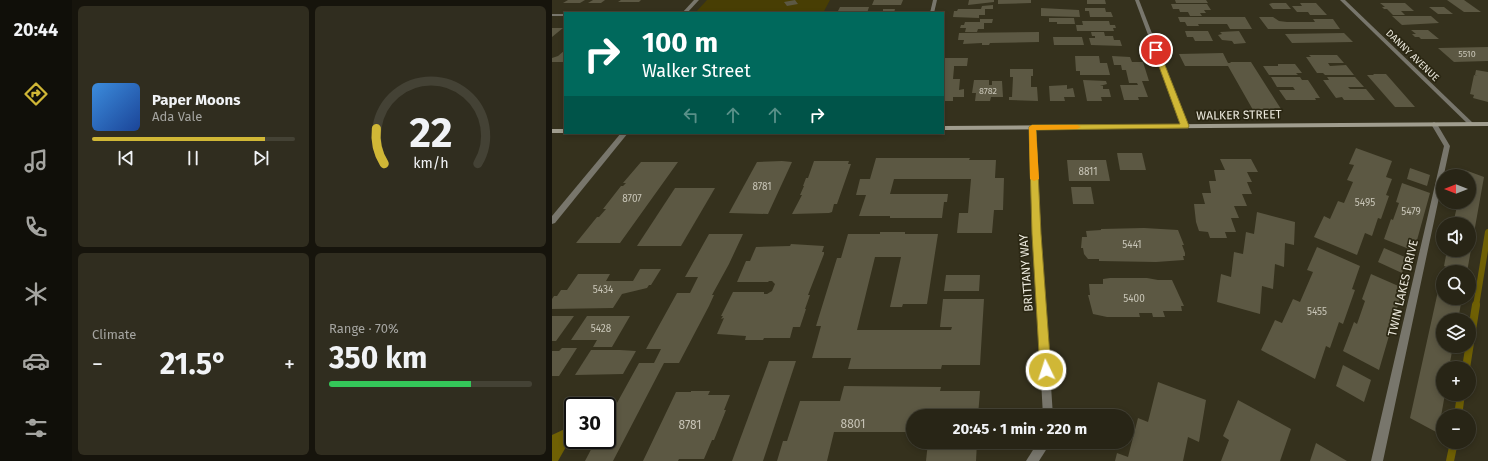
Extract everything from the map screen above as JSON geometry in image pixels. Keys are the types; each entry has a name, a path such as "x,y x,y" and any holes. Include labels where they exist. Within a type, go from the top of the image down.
{"main road":[{"name":"WALKER STREET","path":"944,128 1488,124"},
{"path":"552,131 564,131"}],"street":[{"path":"685,12 697,0"},
{"path":"932,12 935,0"},
{"path":"1137,0 1185,126"},
{"name":"DANNY AVENUE","path":"1342,0 1471,124"},
{"path":"552,15 564,15"},
{"name":"TWIN LAKES DRIVE","path":"1377,461 1447,146 1434,124"},
{"name":"BRITTANY WAY","path":"1032,127 1036,234 1048,409"},
{"path":"552,221 624,134"},
{"path":"1032,461 1040,449"}],"shaded area":[{"path":"707,0 830,0 824,12 696,12"},
{"path":"564,429 565,449 558,461 552,461 552,435"}],"building":[{"path":"568,0 585,0 580,3 563,3"},
{"path":"593,0 605,0 601,3 588,3"},
{"path":"621,0 641,0 639,2 618,2"},
{"path":"795,0 798,4 787,6 784,2"},
{"path":"874,0 903,0 901,5 872,5"},
{"path":"969,0 994,0 994,2 968,5"},
{"path":"998,0 1031,0 1031,3 998,4"},
{"path":"1087,0 1105,0 1106,4 1087,4"},
{"path":"1175,0 1206,0 1208,3 1176,3"},
{"path":"1447,0 1464,0 1481,12 1464,12"},
{"path":"1286,3 1291,9 1273,9 1269,4"},
{"path":"1300,3 1316,3 1327,15 1310,15 1308,12 1297,12 1292,6 1302,6"},
{"path":"1380,3 1405,3 1414,11 1401,11 1405,15 1393,15 1387,9 1384,9 1382,7 1385,7"},
{"path":"1171,4 1207,4 1211,10 1204,10 1206,13 1200,13 1202,16 1190,16 1188,12 1180,12 1179,9 1173,9"},
{"path":"993,5 993,9 985,9 985,15 979,15 979,18 953,17 954,11 957,11 958,9 981,9 982,6"},
{"path":"840,7 869,7 867,12 838,12"},
{"path":"1429,7 1444,7 1453,14 1438,14"},
{"path":"1041,8 1079,10 1080,17 1041,16"},
{"path":"1085,8 1105,8 1106,12 1111,12 1113,17 1090,17 1089,11 1085,11"},
{"path":"883,9 895,9 894,12 876,12 883,11"},
{"path":"1392,16 1431,16 1439,23 1402,25"},
{"path":"1178,17 1245,17 1252,29 1230,29 1227,24 1198,24 1199,26 1187,26 1185,22 1180,22"},
{"path":"1259,17 1273,17 1279,21 1287,22 1315,22 1313,19 1333,19 1340,29 1268,29"},
{"path":"1049,18 1074,18 1075,24 1057,24 1057,22 1049,22"},
{"path":"980,19 993,19 992,23 984,23 984,29 978,29 977,32 965,32 966,28 960,28 965,22 980,22"},
{"path":"1082,21 1109,21 1110,25 1115,25 1116,28 1113,28 1114,31 1077,31 1076,25 1083,25"},
{"path":"552,28 563,28 552,37"},
{"path":"1411,30 1428,30 1439,39 1421,39 1419,37 1415,37 1412,34 1416,34"},
{"path":"1185,31 1208,31 1213,41 1195,41 1193,37 1187,37"},
{"path":"1239,31 1246,43 1234,44 1232,41 1222,40 1218,35 1222,34 1220,32"},
{"path":"1039,32 1039,42 990,43 989,45 982,45 982,43 963,44 964,40 958,40 959,33"},
{"path":"1091,32 1104,32 1105,36 1113,36 1114,40 1120,40 1122,46 1091,45 1089,38 1095,38 1095,36 1092,36"},
{"path":"1344,33 1353,42 1292,43 1285,34"},
{"path":"1053,37 1082,37 1084,45 1054,45"},
{"path":"1488,47 1488,61 1454,62 1438,48"},
{"path":"564,51 564,62 552,62 552,58 558,56"},
{"path":"1223,53 1228,63 1251,62 1281,109 1253,110 1228,66 1185,66 1179,54"},
{"path":"1309,55 1337,55 1344,63 1328,63 1330,66 1346,65 1354,75 1325,75 1323,73 1317,73 1306,57 1311,57"},
{"path":"1075,56 1099,56 1100,63 1107,63 1110,75 1080,75 1080,71 1076,71"},
{"path":"1112,56 1130,57 1132,62 1143,62 1149,81 1142,81 1148,97 1138,97 1139,100 1124,100 1120,85 1138,85 1137,83 1129,83 1126,70 1122,70 1121,65 1114,65"},
{"path":"944,58 968,58 967,66 954,66 953,79 960,79 959,90 964,89 964,97 953,97 953,101 944,101"},
{"path":"1278,64 1295,64 1302,73 1296,73 1298,75 1269,75 1263,66 1278,66"},
{"path":"1010,69 1033,69 1033,76 1031,76 1031,87 1037,87 1038,101 1009,100 1009,97 1012,97 1013,77 1010,77"},
{"path":"1476,70 1488,72 1488,102 1473,98 1474,95 1470,94 1474,75 1478,76 1475,75"},
{"path":"1373,74 1386,74 1415,107 1395,107 1367,75 1374,75"},
{"path":"1271,77 1300,77 1302,80 1308,80 1320,98 1315,98 1316,100 1286,100 1279,90 1295,90 1293,87 1277,87"},
{"path":"1327,77 1355,77 1364,87 1348,87 1350,89 1366,89 1375,100 1344,100 1342,97 1336,98 1323,80 1329,80"},
{"path":"974,80 989,80 989,85 992,85 992,81 1002,81 1003,97 991,97 990,101 975,101 976,93 972,93"},
{"path":"1083,80 1106,81 1107,84 1100,86 1103,86 1103,89 1109,89 1111,97 1101,97 1102,101 1087,101"},
{"path":"1067,85 1067,89 1073,88 1075,97 1064,97 1065,101 1050,101 1049,86"},
{"path":"1356,148 1392,161 1386,177 1392,179 1386,195 1389,196 1381,219 1378,218 1372,236 1365,233 1357,255 1314,237 1324,216 1330,219 1338,201 1344,203 1353,182 1347,180 1354,165 1349,164"},
{"path":"1117,153 1142,153 1146,170 1120,170"},
{"path":"876,158 970,158 969,160 996,160 995,178 1004,178 1003,210 994,210 992,233 957,233 959,213 968,213 971,179 894,179 890,194 948,194 947,202 944,202 942,218 890,218 890,216 859,216 866,195 856,195 860,179 870,179"},
{"path":"1220,159 1251,159 1258,172 1247,172 1252,182 1247,182 1252,194 1242,194 1247,206 1234,206 1239,218 1231,218 1236,232 1225,232 1227,238 1210,238 1208,232 1199,231 1196,222 1194,204 1205,204 1202,193 1211,193 1209,181 1216,181 1214,170 1225,170"},
{"path":"1067,160 1106,160 1110,181 1069,181"},
{"path":"814,161 849,161 848,164 851,164 837,204 834,204 832,212 829,213 792,214 802,195 800,195 803,186 806,178 808,178"},
{"path":"641,162 678,162 620,243 576,243 597,217 599,217 606,209 603,209 621,186 626,183 623,183"},
{"path":"757,162 792,162 768,214 729,213"},
{"path":"1410,168 1430,175 1427,186 1407,179"},
{"path":"1476,174 1484,177 1476,222 1476,217 1455,217 1456,209 1476,209"},
{"path":"1402,183 1430,193 1414,251 1384,239 1391,219 1393,220 1399,203 1396,202"},
{"path":"1071,187 1091,187 1094,204 1073,204"},
{"path":"675,188 715,188 681,246 637,246"},
{"path":"1257,212 1295,222 1294,245 1285,243 1284,267 1275,264 1273,289 1262,286 1260,314 1217,302 1221,274 1231,277 1234,252 1243,254 1246,232 1254,234"},
{"path":"1144,228 1178,230 1184,245 1182,245 1185,253 1185,256 1183,256 1184,260 1156,262 1099,261 1099,259 1088,259 1084,254 1083,248 1081,248 1082,237 1087,237 1086,231 1101,229"},
{"path":"880,232 938,234 927,304 903,304 902,307 890,307 901,257 875,257 857,330 951,330 952,327 940,327 943,299 984,299 980,365 942,365 941,369 848,369 851,358 812,358 821,326 816,326 837,258 841,258 848,234 880,234"},
{"path":"709,234 743,234 712,295 714,295 709,306 679,363 664,363 613,461 585,461 591,449 616,449 616,405 639,363 654,363 661,349 646,349 677,293 690,293 698,277 685,277"},
{"path":"791,244 824,246 822,252 824,252 824,254 808,295 810,295 800,327 793,327 790,338 745,340 746,336 717,334 724,318 721,319 723,316 721,316 733,292 764,292 764,294 767,294 772,291 775,284 772,281 737,282 746,261 750,261 756,247 790,246"},
{"path":"1317,247 1360,266 1352,289 1355,290 1343,324 1339,322 1330,348 1326,346 1315,379 1261,350 1275,320 1282,323 1293,299 1300,302 1313,272 1307,270"},
{"path":"1384,248 1407,258 1402,273 1378,262"},
{"path":"1446,257 1470,257 1468,265 1444,265"},
{"path":"640,269 661,269 651,285 647,288 622,294 613,308 552,309 552,299 554,296 557,296 561,290 567,290 578,274 610,274 606,281 633,281"},
{"path":"1371,274 1403,288 1379,370 1343,351 1354,322 1357,324 1365,301 1362,299"},
{"path":"946,275 980,275 979,291 944,291"},
{"path":"1103,279 1172,280 1184,306 1181,306 1182,311 1163,311 1165,317 1153,317 1152,313 1139,313 1140,317 1107,317 1093,314 1088,295 1090,295 1089,284 1103,284"},
{"path":"1436,300 1436,305 1461,305 1459,313 1436,313 1436,353 1452,353 1450,361 1436,361 1436,401 1444,401 1442,409 1436,409 1436,432 1410,418"},
{"path":"552,316 574,316 556,341 552,341"},
{"path":"587,316 630,316 612,347 593,347 597,340 571,340"},
{"path":"562,348 577,348 559,376 552,376 552,351 559,351"},
{"path":"591,350 636,351 623,374 575,375"},
{"path":"769,361 796,361 763,461 732,461"},
{"path":"1343,365 1371,380 1364,402 1336,386"},
{"path":"1158,382 1206,400 1199,442 1188,437 1183,461 1115,461 1117,453 1128,457 1130,449 1134,449 1134,434 1138,418 1148,422"},
{"path":"844,386 941,387 940,391 980,391 979,409 906,409 906,432 834,432 827,461 777,461 783,441 787,441 800,401 840,401"},
{"path":"710,391 708,395 730,395 724,410 726,410 714,440 712,440 704,459 643,461 676,392"},
{"path":"1238,400 1291,429 1280,461 1221,461 1229,440 1223,436"},
{"path":"1316,443 1347,461 1310,461"},
{"path":"927,449 977,449 976,461 926,461"}],"waterway":[{"path":"1476,306 1488,232"},
{"path":"1467,361 1476,305"},
{"path":"1459,409 1460,401"},
{"path":"1450,461 1453,449"}],"slow traffic":[{"path":"1034,179 1032,127 1077,127"}],"route":[{"path":"1046,370 1036,234 1032,127 1185,126 1156,50"}]}
